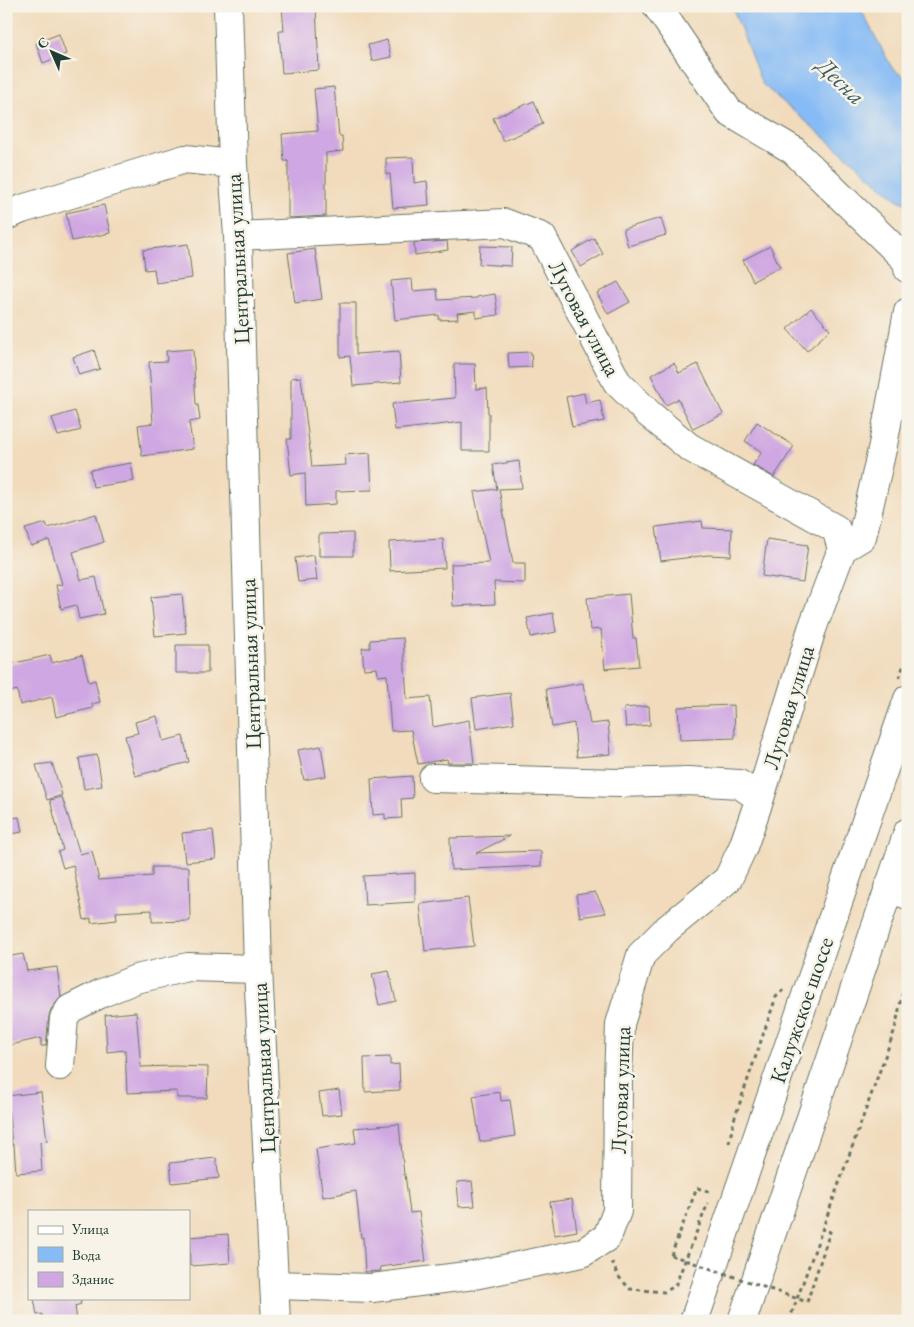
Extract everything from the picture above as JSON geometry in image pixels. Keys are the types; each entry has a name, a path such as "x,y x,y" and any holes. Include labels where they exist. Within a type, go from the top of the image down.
{"main road":[{"name":"Центральная улица","path":"228,6 233,164 238,236 258,969 276,1321"},
{"path":"657,6 729,112 793,150 907,262 908,269"},
{"path":"6,216 185,159 233,164"},
{"name":"Луговая улица","path":"238,236 505,223 542,237 617,382 649,414 689,447 836,529 842,548 812,629 743,847 728,879 667,929 641,954 620,1024 617,1211 607,1237"},
{"path":"842,548 862,537 883,445 908,312"},
{"name":"Калужское шоссе","path":"694,1321 903,690"},
{"path":"433,778 739,784 760,798"},
{"name":"Калужское шоссе","path":"742,1321 898,891 908,832"},
{"path":"60,1066 64,1018 70,1009 102,993 136,979 188,967 258,969"},
{"path":"275,1285 372,1288 474,1275 582,1252 607,1237"}],"path":[{"path":"903,690 908,654"},
{"path":"789,1321 895,1029 908,967"},
{"path":"729,1144 734,1120 776,997 789,984"},
{"path":"607,1237 612,1261 618,1276 630,1289 664,1292 675,1286 716,1184"},
{"path":"712,1192 697,1188 671,1256 807,1302 830,1232 822,1229"}],"water":[{"name":"Десна","path":"732,6 859,6 892,68 908,80 908,204 898,200 762,84"}],"building":[{"path":"282,6 316,6 319,70 282,73 279,31 284,31"},
{"path":"59,34 66,54 43,63 36,43"},
{"path":"387,40 391,57 372,61 368,45"},
{"path":"334,87 339,136 342,136 343,151 326,153 326,216 288,218 288,161 284,161 282,134 318,131 314,89"},
{"path":"534,101 543,124 503,141 493,118"},
{"path":"413,157 414,183 427,181 429,205 393,208 390,174 386,174 386,158"},
{"path":"104,205 110,233 72,241 66,213"},
{"path":"661,218 666,235 628,246 623,229"},
{"path":"594,238 603,254 581,267 572,251"},
{"path":"447,241 448,250 415,255 414,243"},
{"path":"188,244 192,278 156,283 154,269 145,270 143,250"},
{"path":"480,246 512,247 511,266 479,264"},
{"path":"770,246 780,267 753,281 743,260"},
{"path":"315,249 322,299 295,303 288,253"},
{"path":"412,279 413,291 437,289 438,300 477,298 495,294 498,315 476,318 476,311 457,313 458,319 439,320 439,315 395,320 391,281"},
{"path":"618,282 630,302 608,314 597,293"},
{"path":"340,303 356,303 356,354 399,351 401,382 353,386 350,356 340,357"},
{"path":"811,308 830,330 807,351 787,329"},
{"path":"193,349 196,405 198,405 200,420 189,422 193,449 142,456 138,425 153,423 149,362 167,361 166,351"},
{"path":"94,350 100,369 79,375 73,357"},
{"path":"531,352 532,367 509,368 508,353"},
{"path":"674,363 679,373 698,364 723,414 693,429 678,399 666,405 651,375"},
{"path":"454,364 475,364 476,389 487,388 489,451 462,451 462,422 395,430 392,404 455,398"},
{"path":"301,377 312,467 346,465 345,455 370,453 372,490 336,491 336,504 306,506 305,473 291,475 287,439 291,439 291,378"},
{"path":"584,393 586,403 600,400 604,421 572,427 566,397"},
{"path":"75,411 81,430 58,436 52,418"},
{"path":"757,422 794,446 774,477 753,465 762,452 745,441"},
{"path":"519,461 522,488 499,489 513,563 525,563 525,583 494,582 495,604 453,606 451,564 489,563 474,492 497,489 493,465"},
{"path":"131,463 134,481 93,487 90,470"},
{"path":"96,514 104,542 73,552 81,580 96,577 104,614 79,619 76,605 61,609 56,585 62,584 49,540 31,546 25,529 46,523 48,528"},
{"path":"702,521 703,528 732,529 731,556 708,555 661,561 656,527"},
{"path":"353,533 353,556 319,556 319,534"},
{"path":"443,539 445,568 390,571 389,542"},
{"path":"767,539 808,545 803,582 762,576"},
{"path":"314,555 317,580 298,582 295,558"},
{"path":"182,594 186,633 155,636 151,597"},
{"path":"629,594 633,638 636,638 639,666 605,669 601,629 590,630 587,598"},
{"path":"553,613 556,632 531,637 527,618"},
{"path":"403,638 407,699 430,697 433,727 469,720 474,763 448,763 447,759 418,764 411,730 391,731 387,675 378,676 377,668 364,669 362,648 370,648 370,640"},
{"path":"176,645 208,645 208,673 176,673"},
{"path":"50,655 52,663 82,655 89,682 95,680 100,702 92,704 93,708 56,717 52,697 20,705 17,690 6,693 6,665"},
{"path":"583,683 590,724 608,722 611,754 577,757 574,723 552,727 546,689"},
{"path":"510,693 514,723 476,729 472,698"},
{"path":"734,705 735,738 680,740 678,707"},
{"path":"649,706 650,725 626,727 624,708"},
{"path":"157,716 163,741 183,736 189,762 135,776 125,736 138,733 135,722"},
{"path":"321,746 326,776 304,780 298,750"},
{"path":"97,755 102,786 84,789 79,758"},
{"path":"52,763 62,795 47,800 36,765"},
{"path":"412,776 413,798 401,799 402,818 385,819 385,814 373,815 371,779"},
{"path":"62,797 80,854 92,851 99,880 152,876 152,867 189,867 190,921 152,922 152,910 116,912 117,920 91,923 91,918 84,920 73,865 63,868 58,852 63,850 50,800"},
{"path":"19,817 22,832 6,835 6,819"},
{"path":"213,830 216,859 185,862 182,833"},
{"path":"510,836 476,853 541,851 541,866 451,870 450,838"},
{"path":"415,873 415,902 365,905 363,876"},
{"path":"595,892 606,913 580,917 576,895"},
{"path":"468,898 474,946 425,951 420,904"},
{"path":"23,954 27,971 57,967 61,997 51,1009 46,1046 41,1046 41,1038 6,1046 6,957"},
{"path":"389,971 396,1001 379,1005 372,974"},
{"path":"136,1012 141,1067 208,1067 207,1098 177,1098 177,1091 127,1093 125,1050 107,1052 105,1015"},
{"path":"390,1057 390,1065 399,1064 400,1090 365,1092 364,1058"},
{"path":"339,1090 342,1114 322,1116 319,1093"},
{"path":"41,1092 47,1141 40,1142 42,1171 16,1173 7,1096"},
{"path":"500,1092 501,1101 510,1100 515,1136 480,1142 473,1096"},
{"path":"399,1124 410,1213 419,1212 426,1261 380,1267 381,1271 365,1272 363,1237 361,1238 356,1191 323,1197 316,1149 356,1143 354,1128"},
{"path":"216,1158 219,1178 172,1183 170,1163"},
{"path":"472,1181 475,1206 459,1207 457,1182"},
{"path":"572,1199 577,1231 555,1235 550,1202"},
{"path":"228,1234 230,1263 190,1266 190,1237"},
{"path":"34,1300 80,1300 81,1304 75,1306 77,1321 43,1321 42,1314 37,1315"}]}
